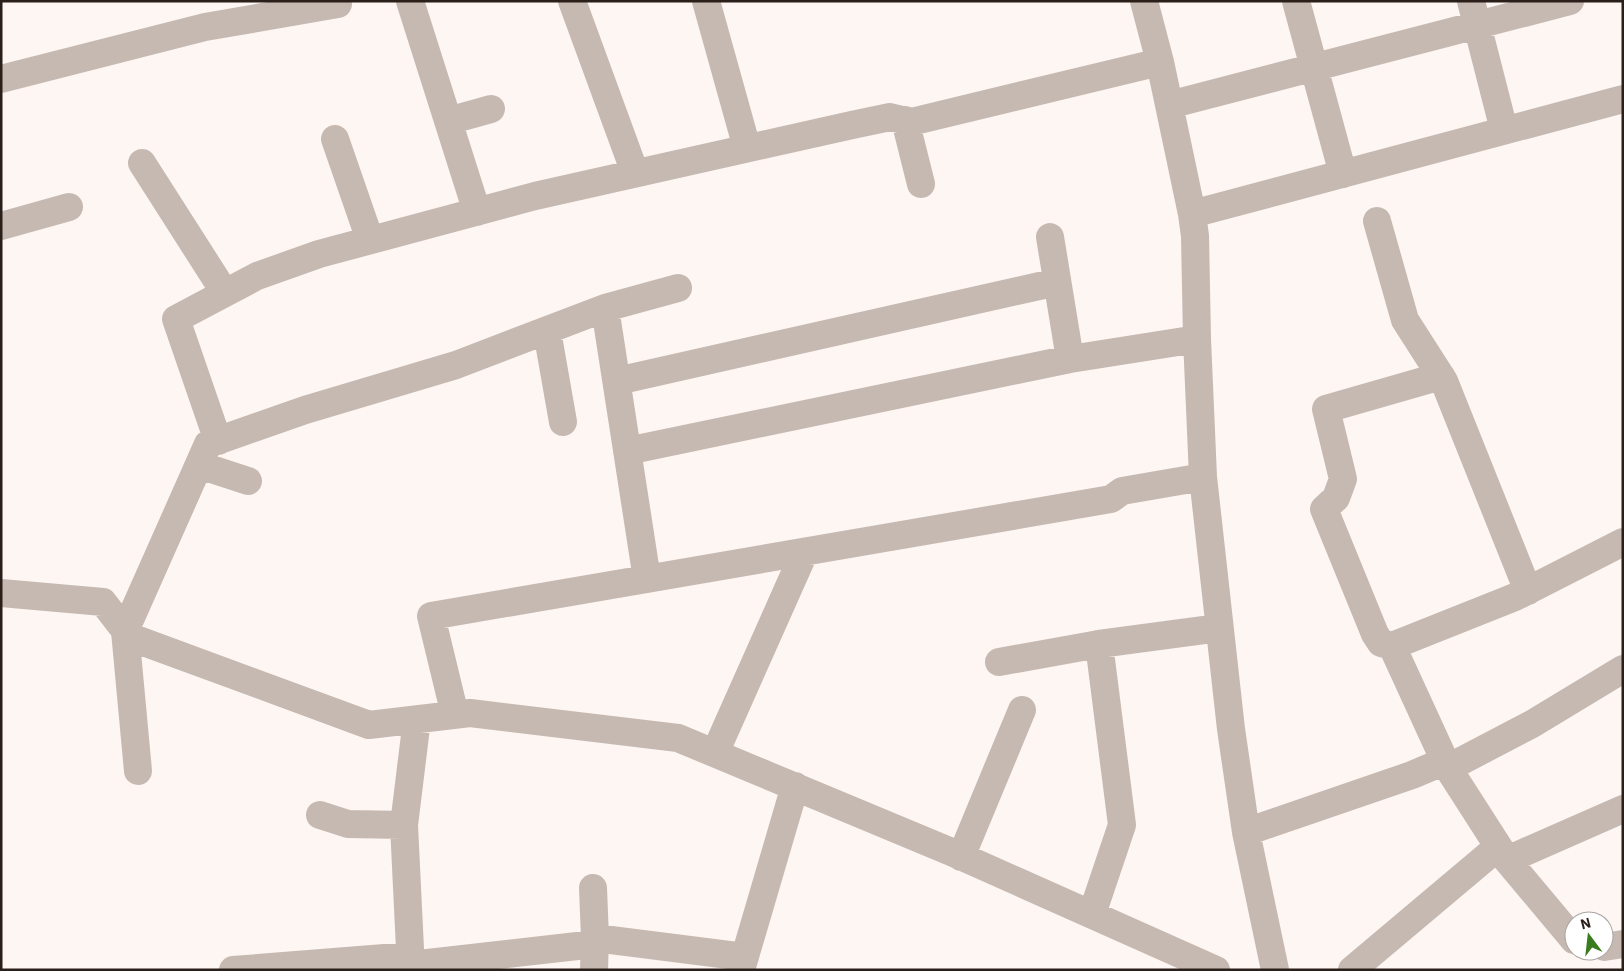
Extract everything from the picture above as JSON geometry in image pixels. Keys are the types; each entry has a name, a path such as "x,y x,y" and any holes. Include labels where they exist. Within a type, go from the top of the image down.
{"street":[{"path":"410,1 477,212"},
{"path":"572,1 634,173"},
{"path":"706,1 747,148"},
{"path":"1144,1 1160,62 1195,236 1203,477 1219,628 1246,832 1275,970"},
{"path":"1296,1 1343,174"},
{"path":"1169,105 1314,68 1474,13 1570,1"},
{"path":"1,79 205,27 338,4"},
{"path":"1474,13 1504,130"},
{"path":"218,440 176,319 257,276 319,254 535,196 890,117 911,122 1160,62"},
{"path":"1192,214 1623,98"},
{"path":"448,121 491,109"},
{"path":"905,120 920,184"},
{"path":"335,139 370,240"},
{"path":"142,163 225,293"},
{"path":"1,226 69,207"},
{"path":"1376,221 1405,320 1441,376 1528,591"},
{"path":"1050,237 1070,359"},
{"path":"616,381 1057,282"},
{"path":"138,771 125,631 208,444 305,410 456,365 605,308 678,288"},
{"path":"605,308 647,579"},
{"path":"547,331 563,422"},
{"path":"627,451 1070,359 1197,339"},
{"path":"1441,376 1326,409 1343,479 1336,498 1324,508 1375,634 1381,643 1392,646 1528,591 1623,542"},
{"path":"199,465 248,481"},
{"path":"454,715 432,616 1110,499 1122,491 1203,477"},
{"path":"715,753 804,552"},
{"path":"1,593 103,602 130,637 369,725 470,713 678,738 961,857 1214,969"},
{"path":"999,662 1099,644 1219,628"},
{"path":"1092,914 1122,825 1099,644"},
{"path":"1392,646 1447,764 1503,853 1564,928"},
{"path":"1246,832 1447,764 1532,724 1623,669"},
{"path":"961,857 1022,710"},
{"path":"410,964 404,825 417,719"},
{"path":"232,970 410,964 595,951 743,964 796,786"},
{"path":"1352,970 1503,853 1623,809"},
{"path":"320,815 348,824 404,825"},
{"path":"593,888 595,951"}]}
